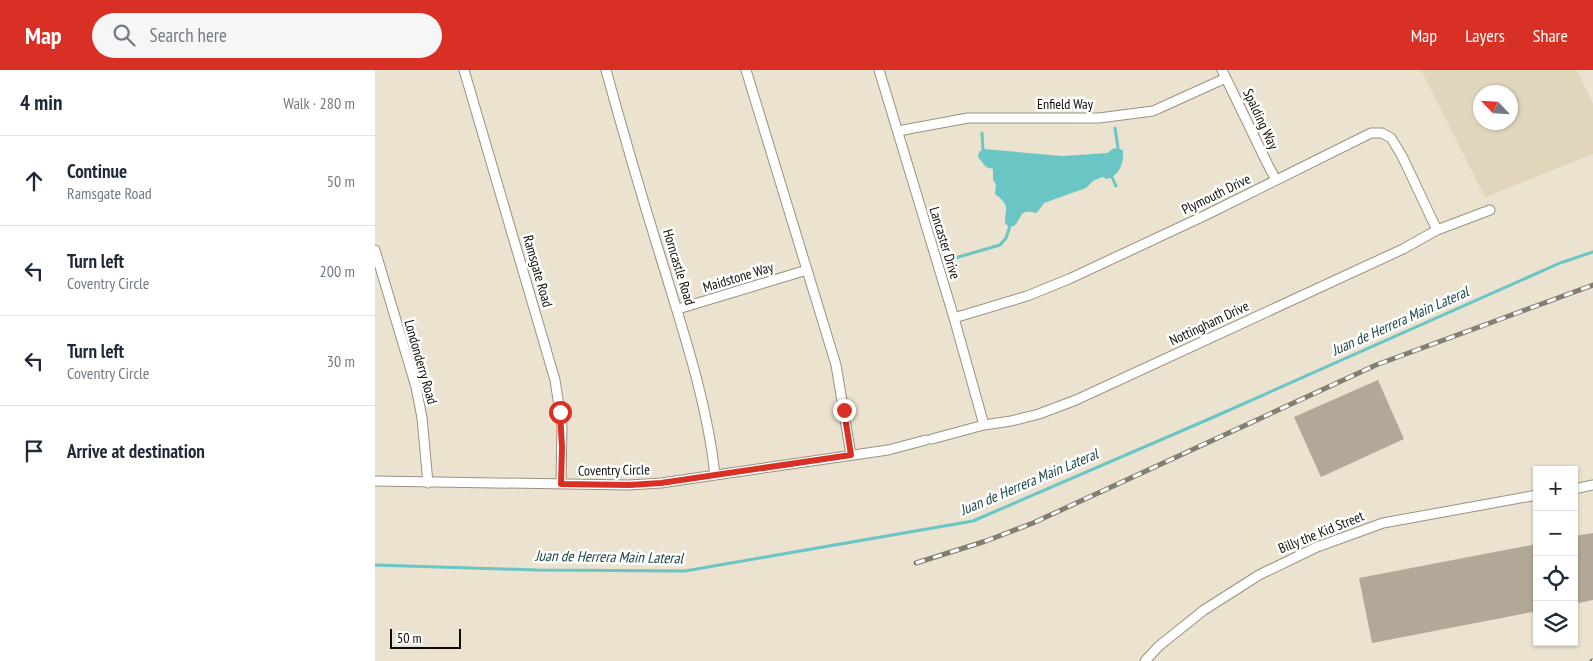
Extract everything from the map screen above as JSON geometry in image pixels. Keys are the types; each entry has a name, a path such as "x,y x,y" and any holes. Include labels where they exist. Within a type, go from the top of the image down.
{"street":[{"name":"Ramsgate Road","path":"464,70 555,380 561,426 561,484"},
{"name":"Horncastle Road","path":"606,70 678,310 707,425 715,476"},
{"path":"746,70 836,365 851,455"},
{"name":"Lancaster Drive","path":"879,70 954,318 984,425"},
{"name":"Enfield Way","path":"898,131 968,118 1099,118 1153,111 1224,74"},
{"name":"Spalding Way","path":"1224,74 1277,180"},
{"name":"Plymouth Drive","path":"954,318 1027,296 1069,279 1207,215 1371,133 1383,133 1391,138 1402,156 1437,230"},
{"name":"Nottingham Drive","path":"888,450 984,425 1039,414 1076,400 1403,249 1437,230 1490,210"},
{"name":"Londonderry Road","path":"375,250 416,388 423,418 428,482"},
{"name":"Maidstone Way","path":"678,310 807,270"},
{"name":"Coventry Circle","path":"375,481 629,485 715,476 888,450"},
{"path":"1578,488 1593,486"},
{"name":"Billy the Kid Street","path":"1145,661 1159,646 1204,610 1259,575 1317,547 1383,523 1424,514 1533,496"}],"shaded area":[{"path":"1421,70 1577,70 1593,104 1593,154 1485,197"}],"water":[{"path":"1114,148 1123,150 1122,164 1115,175 1107,179 1102,177 1093,181 1086,188 1044,203 1036,213 1024,213 1014,226 1008,226 1005,223 1006,207 1003,201 995,194 996,184 993,180 993,169 986,167 978,157 979,152 983,149 1063,156 1107,153"}],"building":[{"path":"1378,380 1404,439 1321,477 1294,417"},
{"path":"1593,533 1593,600 1578,603 1578,556 1578,535"},
{"path":"1533,545 1533,612 1372,643 1359,578"}],"waterway":[{"path":"1115,128 1118,148"},
{"path":"982,133 983,149"},
{"path":"1112,177 1116,186"},
{"path":"948,260 1000,245 1006,238 1010,226"},
{"name":"Juan de Herrera Main Lateral","path":"375,565 537,570 685,571 973,521 1216,416 1560,263 1593,252"}],"railway":[{"path":"916,563 986,541 1033,523 1376,365 1593,285"}],"route":[{"path":"560,412 562,447 561,484 629,485 699,478 851,455 844,410"}]}
